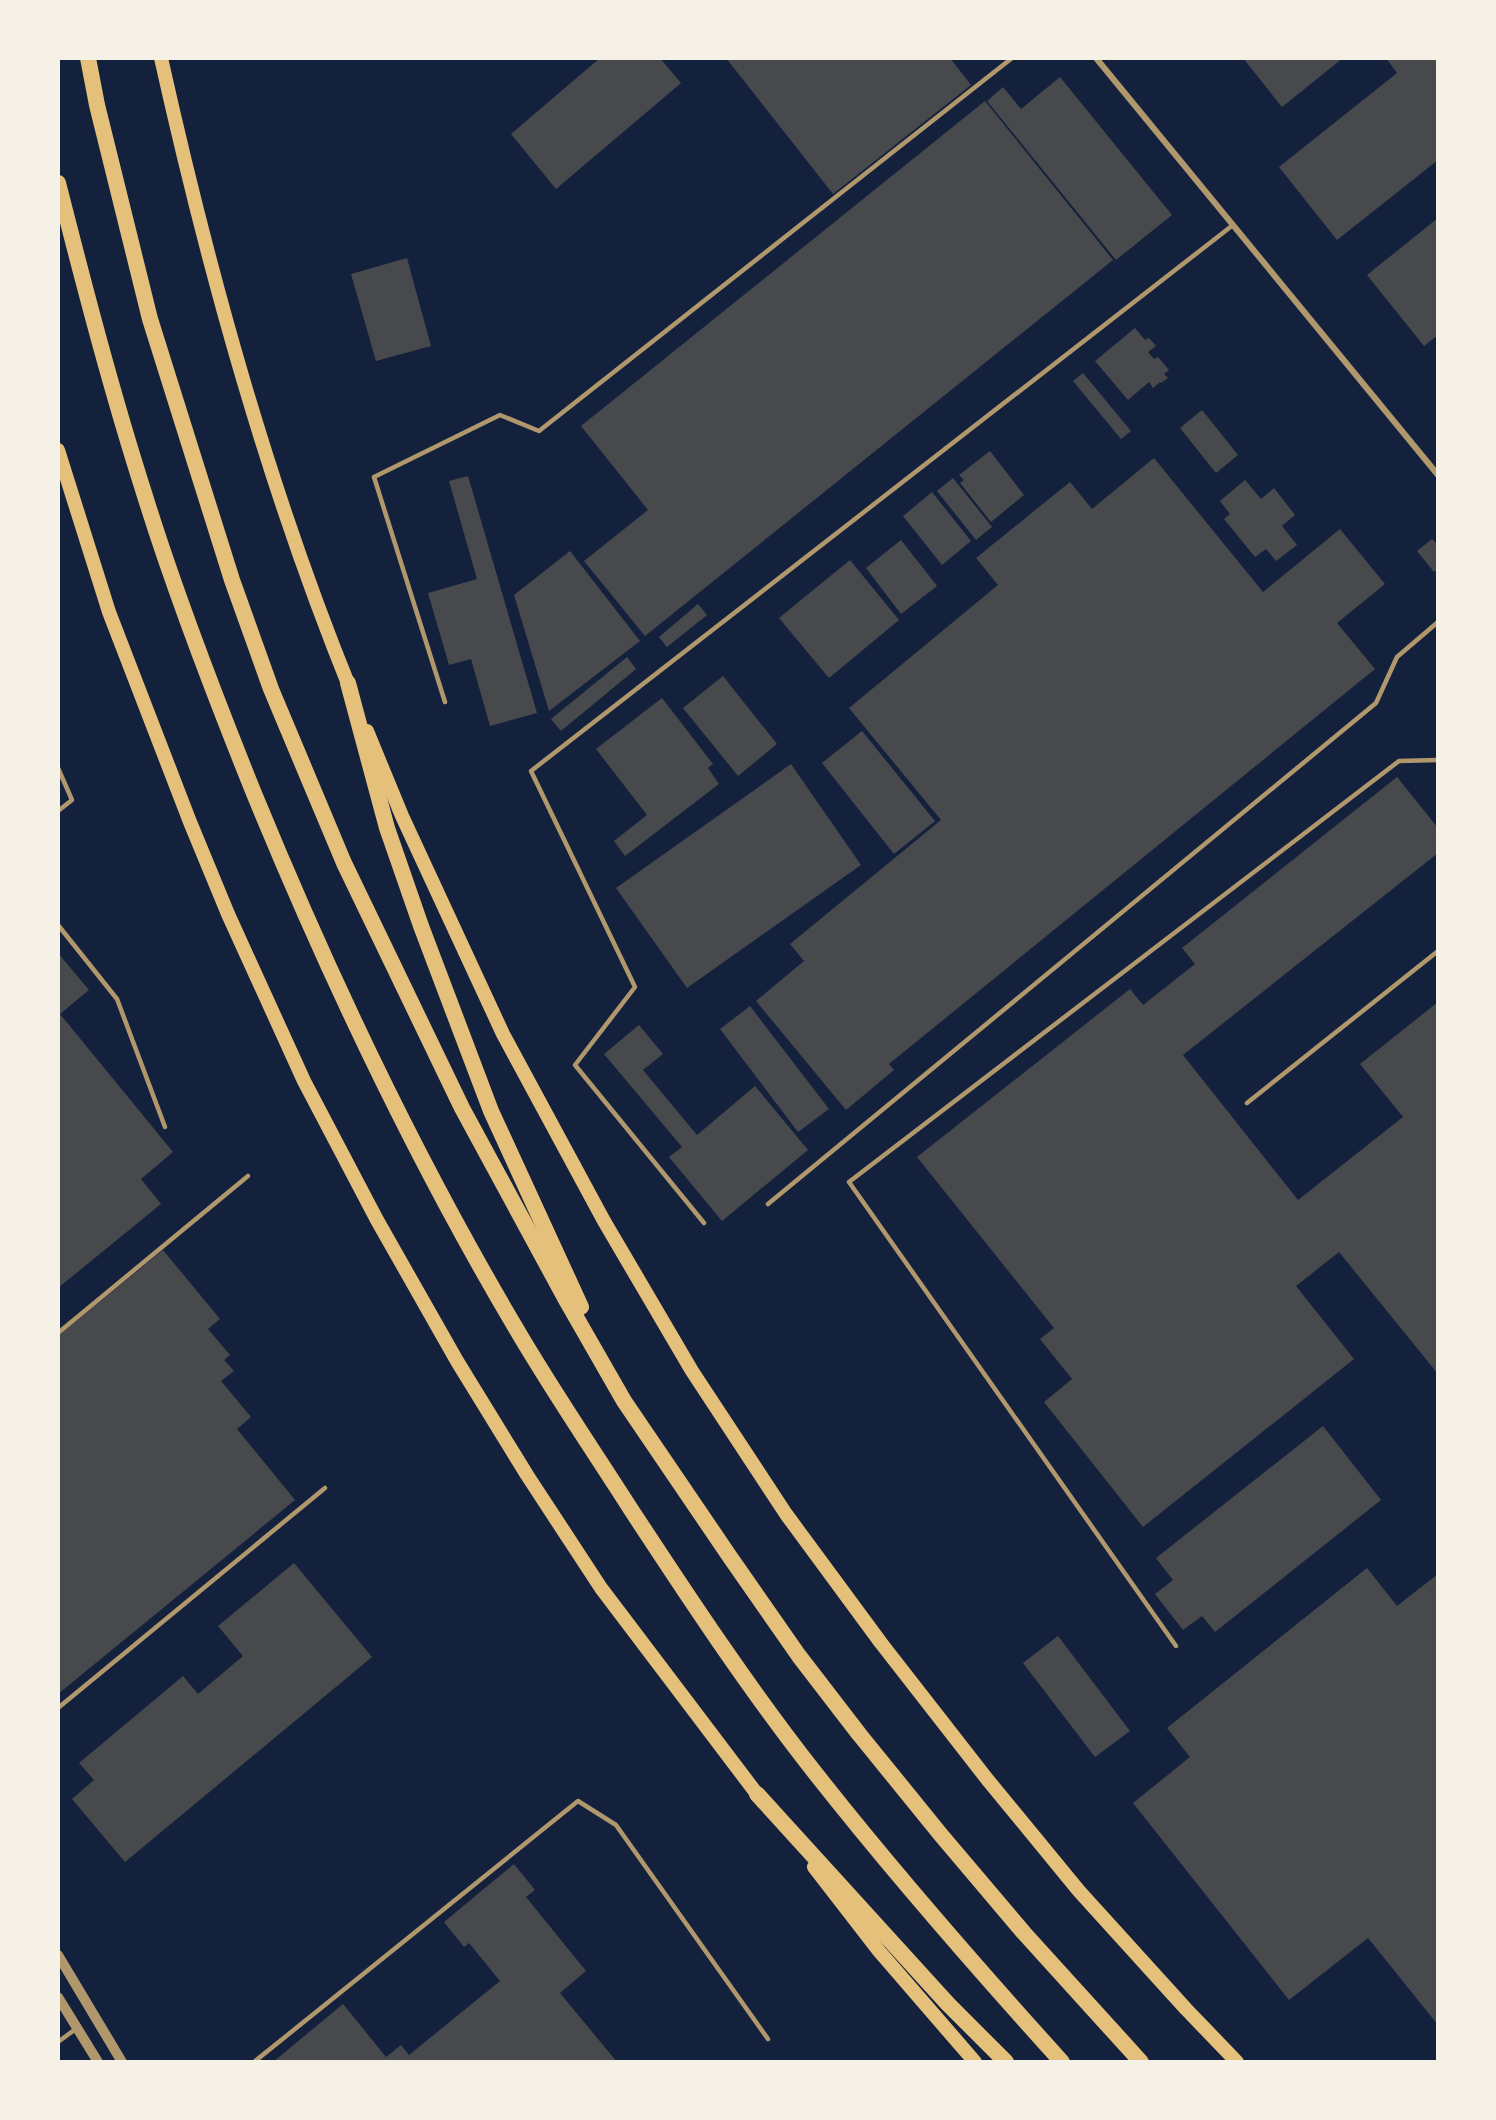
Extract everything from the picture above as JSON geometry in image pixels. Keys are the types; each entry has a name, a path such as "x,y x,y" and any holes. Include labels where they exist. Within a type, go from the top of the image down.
{"highway":[{"path":"88,58 97,105 150,319 199,478 271,689 344,863 462,1108 564,1298 624,1401 800,1656 859,1734 1024,1933 1141,2061"},
{"path":"58,183 96,335 146,500 220,708 291,884 369,1054 452,1215 514,1326 576,1424 699,1613 749,1683 814,1771 897,1873 977,1968 1062,2061"},
{"path":"348,683 387,828 421,926 491,1111 624,1401"},
{"path":"757,1794 948,2004 1006,2061"}],"main road":[{"path":"161,58 181,146 242,377 291,529 348,683 402,816 503,1034 604,1221 692,1371 786,1515 881,1643 987,1779 1079,1891 1186,2009 1237,2061"},
{"path":"58,450 110,612 190,822 228,914 304,1081 394,1251 457,1361 601,1588 879,1951 975,2061"}],"street":[{"path":"1096,58 1437,474"},
{"path":"58,1955 122,2061"},
{"path":"58,1997 98,2061"}],"lane":[{"path":"445,702 374,477 500,415 539,431 1012,58"},
{"path":"704,1222 575,1065 634,987 531,771 1233,225"},
{"path":"768,1204 1376,703 1397,657 1437,622"},
{"path":"1176,1646 849,1182 1399,761 1437,760"},
{"path":"58,768 72,800 58,811"},
{"path":"58,925 117,999 165,1127"},
{"path":"1247,1102 1437,951"},
{"path":"58,1333 248,1176"},
{"path":"58,1708 325,1488"},
{"path":"254,2061 578,1801 616,1825 768,2038"},
{"path":"58,2042 77,2028"}],"building":[{"path":"600,58 660,58 681,83 556,189 511,134"},
{"path":"726,58 950,58 971,85 833,194"},
{"path":"1243,58 1343,58 1282,107"},
{"path":"1386,58 1438,58 1438,160 1337,240 1279,167 1397,73"},
{"path":"1060,77 1172,215 1116,260 987,101 1003,87 1021,109"},
{"path":"985,101 1113,260 645,636 584,561 648,510 581,426"},
{"path":"1438,218 1438,335 1424,346 1367,275"},
{"path":"407,258 431,346 376,361 351,274"},
{"path":"1135,328 1145,340 1149,338 1156,346 1148,352 1154,359 1158,357 1169,370 1164,374 1168,378 1153,388 1149,382 1128,400 1095,361"},
{"path":"1083,373 1131,431 1121,439 1073,381"},
{"path":"1202,410 1238,455 1216,473 1180,428"},
{"path":"990,451 1024,495 991,522 960,483 964,480 959,475"},
{"path":"1154,458 1263,592 1340,529 1385,584 1337,623 1375,669 889,1064 894,1070 846,1110 756,1001 804,961 790,944 941,820 849,708 998,585 976,558 1070,482 1092,509"},
{"path":"468,476 537,713 490,726 471,659 449,665 428,593 477,579 449,481"},
{"path":"953,478 992,527 976,540 937,491"},
{"path":"1245,480 1261,499 1274,488 1295,515 1282,526 1297,545 1276,561 1266,549 1255,557 1224,519 1230,514 1220,501"},
{"path":"932,492 971,541 942,565 903,516"},
{"path":"1432,539 1438,545 1438,569 1434,572 1417,551"},
{"path":"901,540 937,586 901,614 866,568"},
{"path":"570,551 640,641 549,711 514,595"},
{"path":"850,560 899,620 829,678 779,618"},
{"path":"698,604 707,615 667,647 659,637"},
{"path":"627,657 636,669 561,731 551,719"},
{"path":"723,676 777,744 738,776 683,708"},
{"path":"662,698 713,764 708,768 719,784 625,856 614,841 647,815 596,749"},
{"path":"862,731 935,821 894,854 822,763"},
{"path":"791,764 861,865 687,988 616,888"},
{"path":"1397,777 1438,828 1438,853 1183,1055 1298,1200 1403,1117 1360,1064 1438,1002 1438,1374 1339,1252 1296,1286 1354,1359 1143,1527 1044,1402 1072,1379 1040,1339 1054,1328 917,1157 1130,989 1143,1005 1195,964 1182,948"},
{"path":"58,953 89,990 60,1014 173,1152 141,1179 161,1204 58,1288"},
{"path":"750,1006 829,1109 798,1132 720,1029"},
{"path":"639,1025 663,1054 643,1070 697,1135 755,1086 808,1150 722,1221 669,1157 682,1147 604,1054"},
{"path":"163,1250 220,1319 208,1329 230,1355 224,1360 234,1371 221,1381 251,1417 237,1429 295,1500 58,1694 58,1336"},
{"path":"1323,1426 1381,1500 1215,1632 1202,1616 1183,1630 1155,1594 1173,1580 1156,1558"},
{"path":"294,1563 372,1657 125,1862 72,1799 94,1780 79,1763 183,1676 198,1694 243,1656 218,1626"},
{"path":"1367,1568 1397,1606 1438,1574 1438,2025 1368,1938 1289,2000 1133,1803 1190,1757 1167,1728"},
{"path":"1058,1636 1130,1731 1095,1757 1023,1663"},
{"path":"514,1864 535,1890 526,1897 586,1971 560,1993 617,2062 273,2062 343,2004 386,2057 401,2045 409,2055 500,1981 469,1943 464,1947 444,1922"}]}
